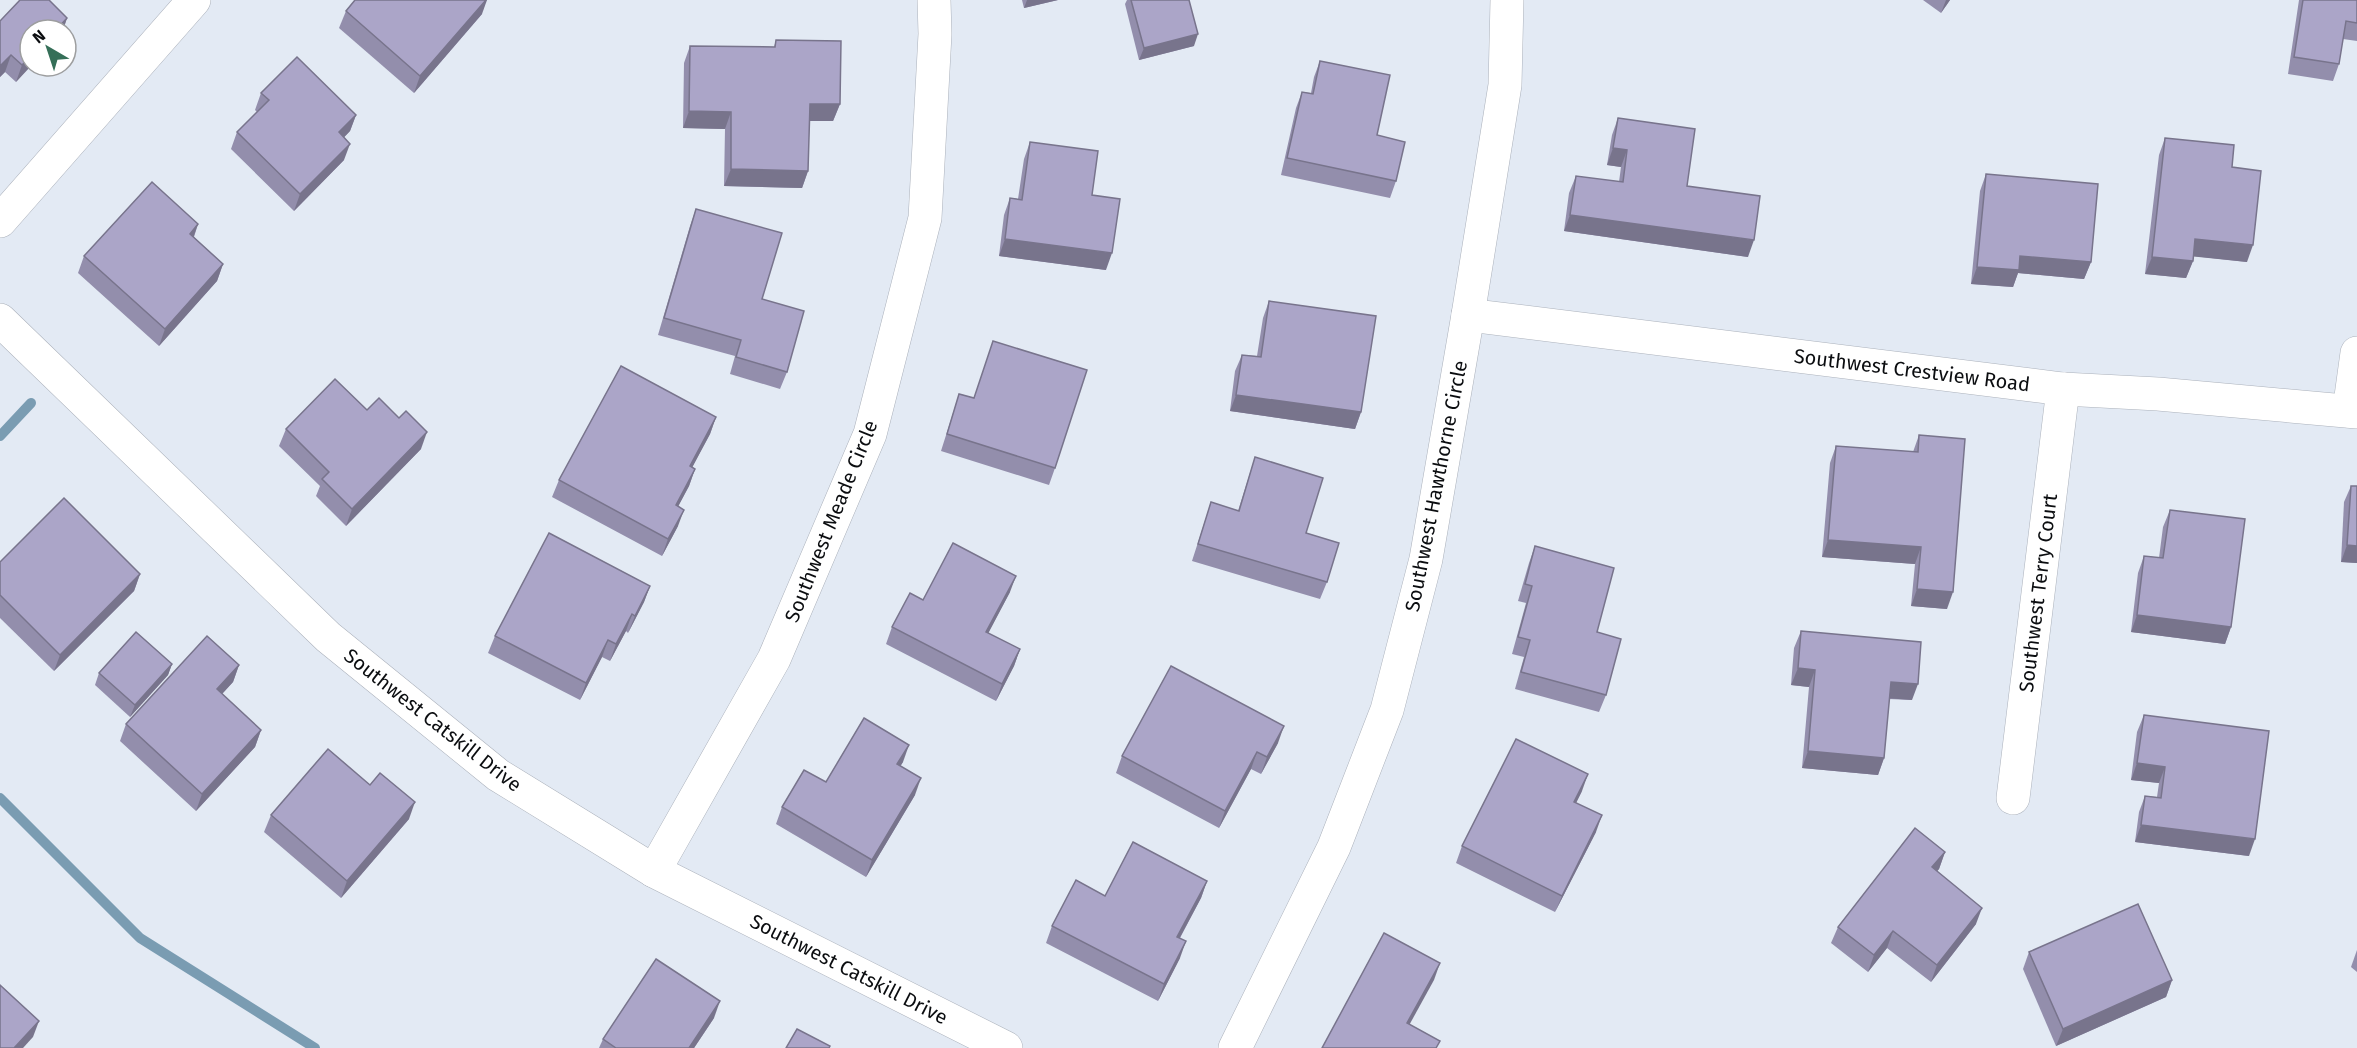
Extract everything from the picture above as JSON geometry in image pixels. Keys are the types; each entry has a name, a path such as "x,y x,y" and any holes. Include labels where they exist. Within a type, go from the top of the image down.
{"street":[{"path":"0,221 194,0"},
{"name":"Southwest Meade Circle","path":"654,871 774,659 870,434 925,218 935,34 934,0"},
{"name":"Southwest Hawthorne Circle","path":"1235,1048 1334,847 1387,710 1426,559 1468,315 1505,85 1507,0"},
{"name":"Southwest Crestview Road","path":"1468,315 2063,389 2158,394 2353,412"},
{"name":"Southwest Catskill Drive","path":"0,320 328,637 498,775 654,871 1006,1048"},
{"path":"2353,412 2357,353"},
{"name":"Southwest Terry Court","path":"2013,798 2063,389"}],"building":[{"path":"20,0 49,0 67,18 18,18 18,61 11,55 0,66 0,21"},
{"path":"355,0 486,0 420,76 346,11"},
{"path":"1131,0 1189,0 1198,34 1144,48"},
{"path":"2303,0 2357,0 2357,23 2346,21 2339,64 2294,57"},
{"path":"776,40 841,41 840,104 810,104 808,171 731,169 731,112 689,111 690,46 775,47"},
{"path":"297,57 356,115 339,132 350,144 300,194 237,132 269,100 261,93"},
{"path":"1320,61 1390,75 1377,135 1405,142 1396,181 1287,158 1302,92 1313,94"},
{"path":"1618,118 1695,129 1687,186 1760,196 1754,240 1570,215 1576,176 1623,182 1627,150 1613,148"},
{"path":"2165,138 2234,145 2232,167 2261,171 2253,245 2195,239 2193,261 2152,257"},
{"path":"1030,142 1098,151 1092,195 1120,199 1112,253 1005,239 1010,198 1022,200"},
{"path":"1986,174 2098,184 2091,262 2020,256 2019,270 1977,267"},
{"path":"152,182 198,224 190,234 223,264 165,329 84,256"},
{"path":"696,209 782,233 762,299 804,311 787,372 736,357 741,340 664,318"},
{"path":"1269,301 1376,316 1361,412 1236,395 1242,355 1261,357"},
{"path":"993,341 1087,370 1055,468 947,434 959,394 974,398"},
{"path":"621,366 716,417 690,466 695,469 676,505 684,510 668,539 559,480"},
{"path":"335,379 367,410 379,398 399,418 406,411 427,432 352,509 322,479 329,472 286,429"},
{"path":"1919,435 1965,439 1953,592 1917,589 1921,547 1828,540 1836,446 1918,452"},
{"path":"1255,457 1323,478 1306,533 1339,543 1327,582 1198,544 1211,502 1239,511"},
{"path":"2351,486 2357,486 2357,546 2347,545"},
{"path":"64,498 140,574 60,655 0,595 0,562"},
{"path":"2170,510 2245,519 2231,627 2137,615 2144,556 2163,558"},
{"path":"549,533 650,586 635,616 632,614 616,644 608,640 586,683 495,636"},
{"path":"953,543 1016,576 986,632 1020,649 1002,684 892,627 910,593 923,600"},
{"path":"1535,546 1614,568 1597,632 1621,639 1606,695 1521,672 1530,640 1518,637 1532,586 1525,584"},
{"path":"1801,631 1921,642 1918,684 1891,682 1884,758 1808,751 1815,670 1798,668"},
{"path":"136,632 172,664 135,705 99,673"},
{"path":"207,636 239,665 217,689 261,730 202,794 126,724"},
{"path":"1171,666 1284,726 1267,757 1257,752 1225,811 1122,756"},
{"path":"2144,715 2269,731 2255,839 2141,825 2145,796 2161,798 2165,767 2137,763"},
{"path":"864,718 909,745 897,764 921,778 872,860 782,807 804,770 826,782"},
{"path":"1516,739 1588,774 1574,802 1602,815 1562,896 1462,846"},
{"path":"328,749 370,785 380,773 415,802 347,881 271,815"},
{"path":"1915,828 1945,852 1932,867 1982,908 1937,965 1893,931 1874,955 1838,927"},
{"path":"1133,842 1207,881 1177,937 1186,941 1164,984 1052,926 1076,880 1105,896"},
{"path":"2138,904 2172,980 2063,1029 2029,952"},
{"path":"1384,933 1440,963 1407,1023 1440,1041 1436,1048 1322,1048"},
{"path":"656,959 720,1001 689,1048 616,1048 603,1039"},
{"path":"0,985 39,1021 14,1048 0,1048"},
{"path":"797,1029 830,1046 829,1048 786,1048"}],"waterway":[{"path":"0,436 31,403"},
{"path":"0,798 140,938 315,1048"}]}
